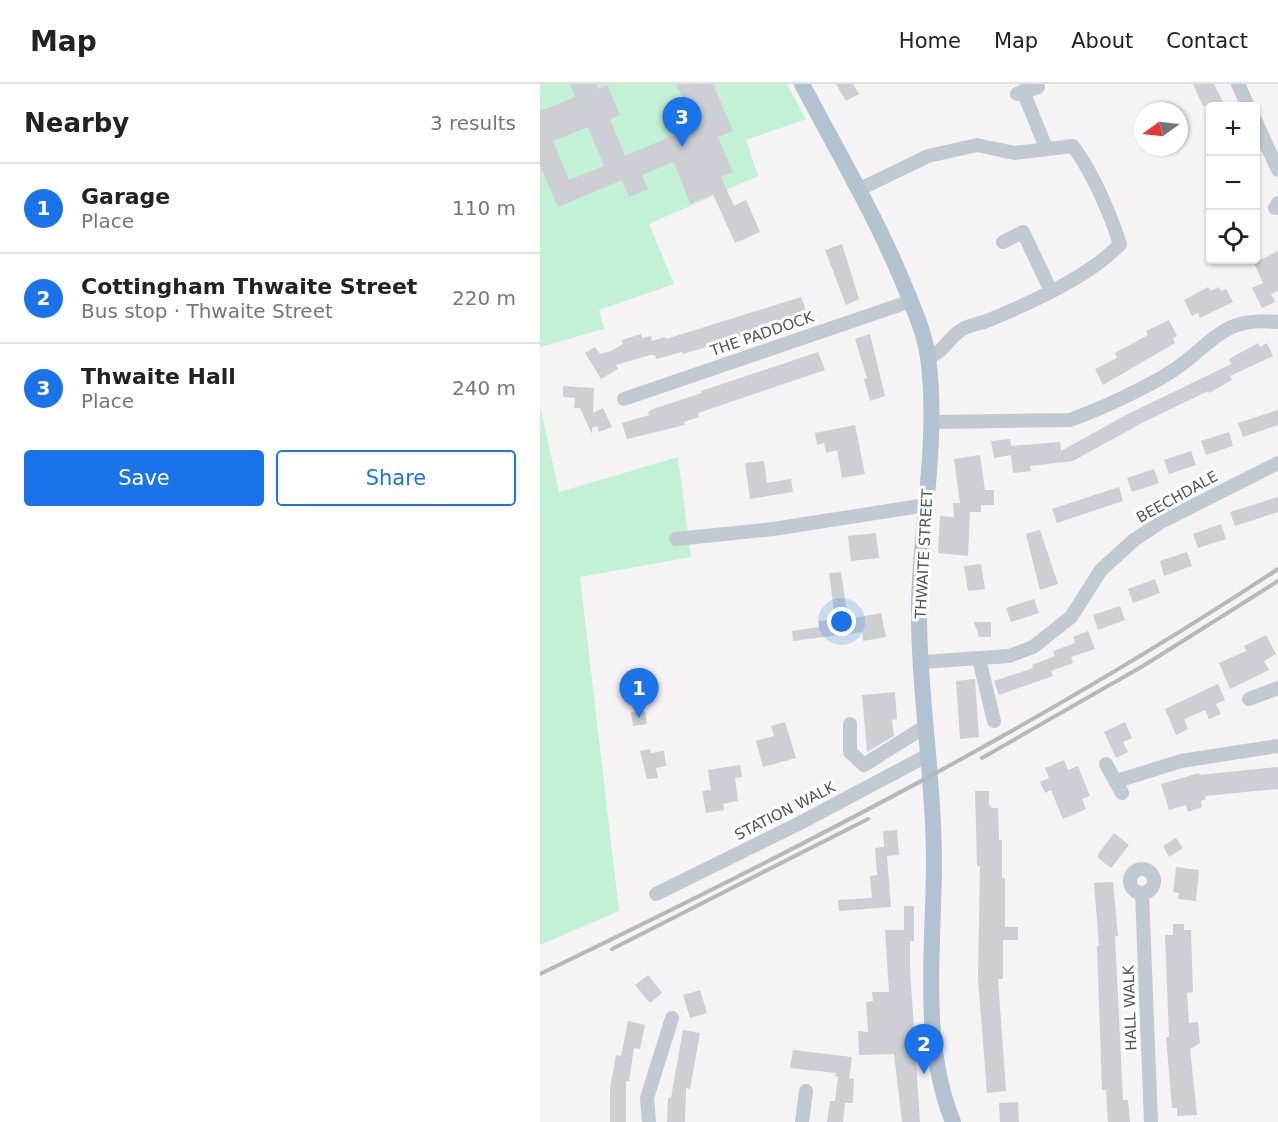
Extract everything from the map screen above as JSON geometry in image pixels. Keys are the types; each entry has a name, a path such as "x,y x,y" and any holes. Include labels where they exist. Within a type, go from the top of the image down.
{"main road":[{"name":"THWAITE STREET","path":"802,84 889,249 923,332 928,357 932,422 919,604 934,860 932,970 935,1043 943,1097 953,1122"}],"street":[{"path":"1238,84 1246,102"},
{"path":"1038,87 1019,93 1046,148"},
{"path":"1260,131 1278,170"},
{"path":"858,190 928,156 977,145 1014,153 1073,146 1084,162 1120,244 1109,257 1051,291 986,322 960,330 940,352 928,357"},
{"path":"1003,242 1023,232 1051,291"},
{"name":"THE PADDOCK","path":"624,399 911,301"},
{"path":"932,422 1070,420 1092,412 1174,370 1204,343 1229,327 1260,320 1278,322"},
{"name":"BEECHDALE","path":"922,662 1009,656 1033,648 1071,617 1101,570 1134,540 1161,522 1278,463"},
{"path":"676,539 774,529 926,505"},
{"path":"979,659 994,722"},
{"path":"1249,699 1278,690"},
{"path":"850,724 850,752 864,765 926,726"},
{"path":"1106,764 1119,787 1181,761 1278,746"},
{"name":"STATION WALK","path":"656,894 800,823 928,755"},
{"name":"HALL WALK","path":"1142,893 1150,1122"},
{"path":"649,1122 646,1098 672,1018"},
{"path":"802,1122 806,1091"}],"green space":[{"path":"540,84 787,84 806,119 746,140 758,176 649,224 674,284 599,310 604,329 540,347"},
{"path":"540,406 559,492 678,457 691,557 580,577 619,911 540,945"}],"building":[{"path":"570,84 596,84 598,89 607,85 620,115 610,119 625,156 700,124 690,99 684,101 676,84 713,84 733,131 718,137 733,172 721,177 734,206 746,200 760,232 735,243 713,194 690,204 674,162 642,175 648,189 629,197 622,180 558,207 540,166 540,111 575,97","holes":["588,127 604,166 569,180 553,141"]},
{"path":"836,84 853,84 859,94 846,101"},
{"path":"1193,84 1214,84 1223,102 1206,102 1206,106 1203,106"},
{"path":"842,244 859,299 846,305 825,250"},
{"path":"1278,251 1278,291 1271,294 1275,302 1262,308 1252,288 1263,283 1254,264 1260,264 1260,260"},
{"path":"1208,287 1211,291 1219,287 1221,291 1226,289 1233,302 1200,318 1198,313 1192,316 1184,300"},
{"path":"801,297 808,316 683,354 682,352 656,359 655,355 650,355 616,365 618,369 601,379 585,353 595,347 600,354 611,351 623,344 622,340 641,334 642,338 651,336 652,341 665,337 666,339"},
{"path":"1169,320 1177,336 1173,338 1175,343 1103,385 1095,369 1117,358 1115,353 1148,335 1146,331"},
{"path":"870,334 885,396 870,401 864,379 867,378 855,339"},
{"path":"1258,343 1260,347 1267,343 1273,356 1230,376 1232,380 1209,393 1208,391 1142,423 1073,461 1030,466 1031,471 1013,473 1011,455 994,458 991,441 1010,439 1011,446 1060,442 1061,451 1124,416 1231,364 1229,359"},
{"path":"818,352 825,370 698,413 699,417 684,422 685,425 627,439 622,423 649,415 648,412 653,409 702,393 701,391"},
{"path":"563,386 594,388 593,413 603,408 612,427 599,432 597,426 592,428 592,434 580,408 574,408 575,398 563,397"},
{"path":"1278,410 1278,425 1243,437 1238,423"},
{"path":"855,425 865,474 842,478 837,450 826,453 824,443 817,445 815,433"},
{"path":"1229,432 1233,446 1206,455 1201,441"},
{"path":"1191,451 1196,465 1169,474 1164,460"},
{"path":"980,455 985,490 994,490 994,505 981,505 981,512 970,512 968,556 938,553 940,516 954,517 953,503 960,503 954,459"},
{"path":"764,461 767,483 791,479 793,492 750,499 745,463"},
{"path":"1154,469 1159,483 1132,492 1127,478"},
{"path":"1119,487 1123,501 1057,523 1052,509"},
{"path":"1278,497 1278,512 1235,526 1230,512"},
{"path":"1221,524 1226,539 1198,548 1193,534"},
{"path":"1040,530 1058,584 1040,590 1026,534"},
{"path":"876,533 879,558 851,561 848,536"},
{"path":"1187,552 1192,566 1164,576 1160,561"},
{"path":"981,564 985,589 968,591 964,566"},
{"path":"841,572 848,619 881,613 886,637 863,641 862,632 793,641 792,631 819,627 819,621 835,619 829,573"},
{"path":"1155,579 1160,593 1133,603 1128,589"},
{"path":"1034,599 1039,613 1011,622 1006,608"},
{"path":"1120,606 1125,620 1098,630 1093,615"},
{"path":"974,622 991,622 991,637 979,637"},
{"path":"1088,631 1095,649 1071,657 1073,663 1051,671 1053,676 999,695 994,681 1033,668 1032,665 1055,656 1053,651 1075,643 1073,637"},
{"path":"1266,635 1276,654 1264,661 1269,670 1230,689 1219,663 1246,651 1244,646"},
{"path":"975,679 979,737 960,739 956,681"},
{"path":"1218,684 1225,700 1216,704 1221,714 1209,719 1205,710 1184,719 1188,729 1176,735 1165,709"},
{"path":"895,692 897,719 892,720 894,736 867,752 862,695"},
{"path":"645,711 647,724 633,726 631,712"},
{"path":"785,722 796,758 763,767 756,741 774,736 771,726"},
{"path":"1125,722 1132,738 1123,742 1128,752 1116,758 1104,732"},
{"path":"650,749 651,753 664,751 666,766 656,768 658,778 647,779 640,751"},
{"path":"1064,760 1068,770 1078,766 1090,796 1082,799 1086,809 1063,819 1051,790 1045,793 1040,782 1049,778 1045,768"},
{"path":"740,765 742,777 735,778 738,801 723,804 724,810 706,813 702,791 711,790 708,770"},
{"path":"1278,767 1278,789 1205,796 1206,799 1201,801 1202,807 1188,812 1186,805 1169,810 1161,784 1199,773 1199,775"},
{"path":"975,791 989,791 989,804 992,808 998,808 999,840 1002,840 1002,878 1005,878 1005,927 1018,927 1018,940 1003,940 1003,979 998,979 1006,1091 987,1093 978,979 980,866 977,866"},
{"path":"897,830 899,855 887,856 891,907 839,911 838,900 872,898 870,876 877,875 875,848 884,847 883,831"},
{"path":"1114,833 1129,845 1111,868 1098,858 1098,854"},
{"path":"1176,838 1183,848 1169,857 1163,846"},
{"path":"1176,867 1199,870 1196,901 1178,899 1179,893 1173,892"},
{"path":"1113,882 1118,936 1115,936 1123,1100 1128,1100 1130,1122 1108,1122 1106,1090 1102,1090 1097,946 1099,946 1094,883"},
{"path":"904,906 914,906 914,941 910,941 910,968 920,1122 902,1122 894,1054 859,1055 858,1031 868,1032 866,1002 873,1001 872,992 889,992 885,930 904,930"},
{"path":"1173,924 1184,924 1184,930 1191,930 1193,992 1187,993 1189,1023 1198,1022 1200,1043 1190,1049 1197,1115 1177,1116 1177,1108 1172,1108 1166,1037 1169,1037 1165,935 1173,935"},
{"path":"648,975 662,993 650,1003 635,985"},
{"path":"700,990 707,1013 690,1018 683,995"},
{"path":"628,1021 645,1025 640,1049 634,1048 629,1081 626,1081 626,1122 610,1122 610,1089 616,1055 621,1056"},
{"path":"683,1030 700,1033 690,1089 686,1088 685,1122 667,1122 668,1098 671,1098"},
{"path":"793,1050 852,1057 849,1078 854,1079 853,1103 845,1103 843,1122 827,1122 830,1101 835,1101 838,1077 835,1076 836,1073 790,1068"},
{"path":"1018,1102 1019,1122 1000,1122 999,1103"}],"railway":[{"path":"540,974 729,881 916,784 1099,681 1278,569"},
{"path":"982,758 1143,666 1278,581"},
{"path":"612,949 868,819"}],"place":[{"name":"Thwaite Hall","path":"682,147"},
{"name":"Garage","path":"639,718"},
{"name":"Cottingham Thwaite Street","path":"924,1074"}]}
